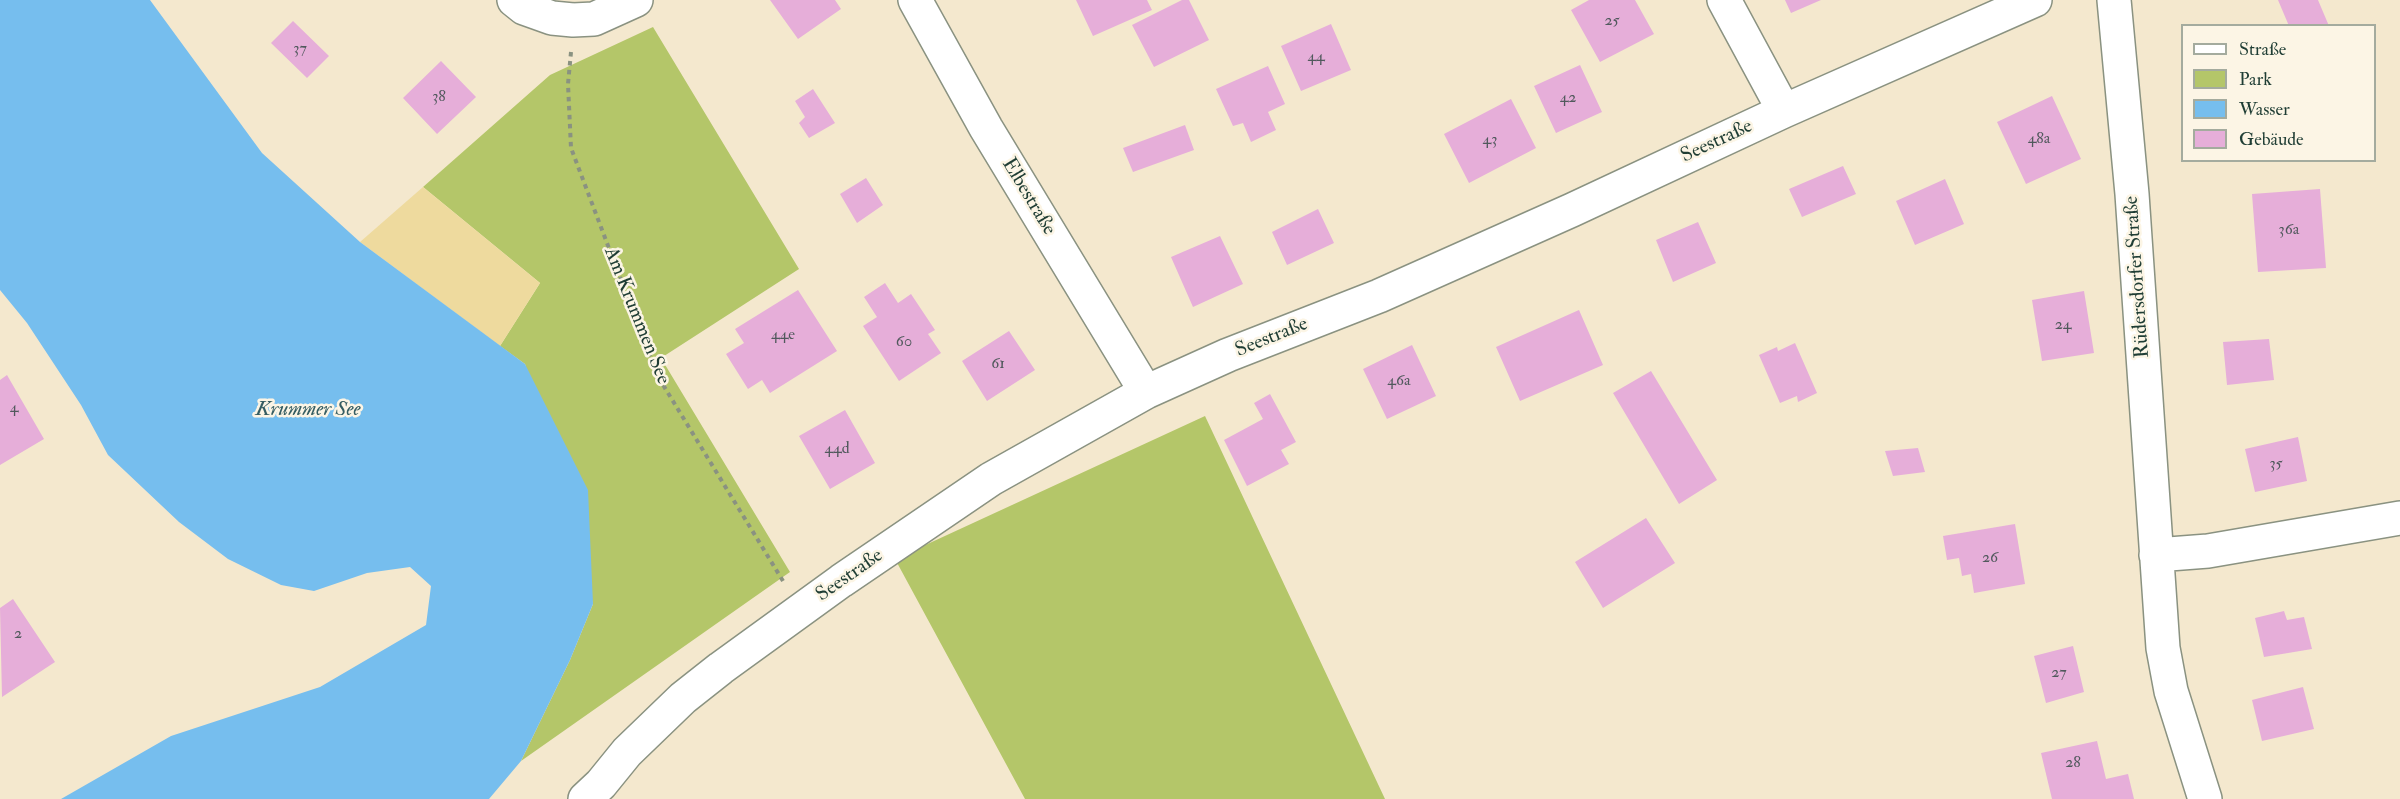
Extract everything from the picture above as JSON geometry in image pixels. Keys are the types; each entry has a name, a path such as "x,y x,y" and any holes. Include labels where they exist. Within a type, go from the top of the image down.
{"street":[{"path":"514,0 524,8 552,18 584,19 636,0"},
{"name":"Elbestraße","path":"915,0 986,128 1146,392"},
{"path":"1724,0 1784,111"},
{"name":"Seestraße","path":"585,799 601,784 627,752 682,698 758,641 841,581 991,479 1146,392 1228,355 1400,286 1572,210 1784,111 2035,0"},
{"name":"Rüdersdorfer Straße","path":"2114,0 2132,194 2163,648 2171,691 2205,799"},
{"path":"2156,555 2208,551 2400,518"}],"path":[{"name":"Am Krummen See","path":"584,19 568,84 571,148 657,375 785,585"}],"green space":[{"path":"653,27 799,269 661,358 790,572 521,761 570,660 593,604 525,364 500,346 540,283 423,187 550,75"},
{"path":"1205,416 1385,799 1025,799 895,559"}],"sand":[{"path":"423,187 540,283 500,346 360,242"}],"water":[{"name":"Krummer See","path":"0,0 150,0 262,153 360,242 525,364 588,490 593,604 570,660 521,761 489,799 61,799 171,736 320,687 426,625 431,586 410,567 367,573 314,591 281,585 228,559 179,522 108,455 81,405 27,323 0,290"}],"building":[{"path":"770,0 835,0 841,9 798,39"},
{"path":"1076,0 1147,0 1152,10 1093,36"},
{"path":"1182,0 1189,0 1209,40 1154,67 1132,25"},
{"path":"1589,0 1635,0 1654,34 1600,62 1571,10"},
{"path":"1785,0 1821,0 1791,13"},
{"path":"2278,0 2318,0 2328,24 2288,24"},
{"path":"293,21 329,56 307,78 271,43"},
{"path":"1331,24 1351,70 1301,91 1281,46"},
{"path":"441,61 476,97 437,134 403,98"},
{"path":"1580,65 1602,112 1556,133 1534,86"},
{"path":"1268,66 1285,104 1268,112 1276,130 1251,142 1243,123 1233,126 1216,89"},
{"path":"813,89 835,123 809,138 799,123 805,117 795,101"},
{"path":"2052,96 2081,159 2026,184 1997,122"},
{"path":"1511,99 1536,148 1469,183 1444,134"},
{"path":"1185,125 1194,150 1133,172 1123,148"},
{"path":"1843,166 1856,194 1802,217 1789,189"},
{"path":"866,178 883,205 857,223 840,194"},
{"path":"1945,179 1964,224 1915,245 1896,201"},
{"path":"2320,189 2326,268 2258,272 2252,194"},
{"path":"1318,209 1334,243 1287,265 1272,232"},
{"path":"1698,222 1716,263 1673,282 1656,240"},
{"path":"1220,236 1243,284 1193,307 1171,257"},
{"path":"885,283 898,303 911,294 935,330 928,334 941,353 899,381 863,326 877,317 864,297"},
{"path":"798,290 837,351 770,393 762,380 748,389 726,354 744,343 735,329"},
{"path":"2084,291 2094,353 2042,361 2032,300"},
{"path":"1579,310 1603,365 1520,401 1496,347"},
{"path":"1009,331 1035,370 987,401 962,361"},
{"path":"2269,339 2274,380 2227,385 2223,342"},
{"path":"1795,343 1817,393 1798,402 1797,396 1780,403 1759,355 1777,347 1778,351"},
{"path":"1412,345 1436,396 1387,419 1363,369"},
{"path":"1651,371 1717,480 1679,504 1613,393"},
{"path":"7,375 44,439 0,465 0,380"},
{"path":"1270,394 1296,442 1281,450 1289,464 1247,486 1224,440 1263,419 1254,403"},
{"path":"845,410 875,463 830,489 799,436"},
{"path":"2298,437 2307,481 2255,492 2245,449"},
{"path":"1918,448 1925,472 1893,476 1885,451"},
{"path":"1646,518 1675,563 1603,608 1575,562"},
{"path":"2015,524 2025,584 1974,593 1971,574 1962,576 1959,558 1947,560 1943,536"},
{"path":"13,599 55,662 2,697 0,608"},
{"path":"2284,611 2287,620 2304,617 2312,649 2264,657 2255,618"},
{"path":"2073,646 2084,692 2046,703 2034,656"},
{"path":"2303,687 2314,729 2262,741 2252,700"},
{"path":"2097,741 2106,779 2128,774 2134,799 2052,799 2041,753"}]}
